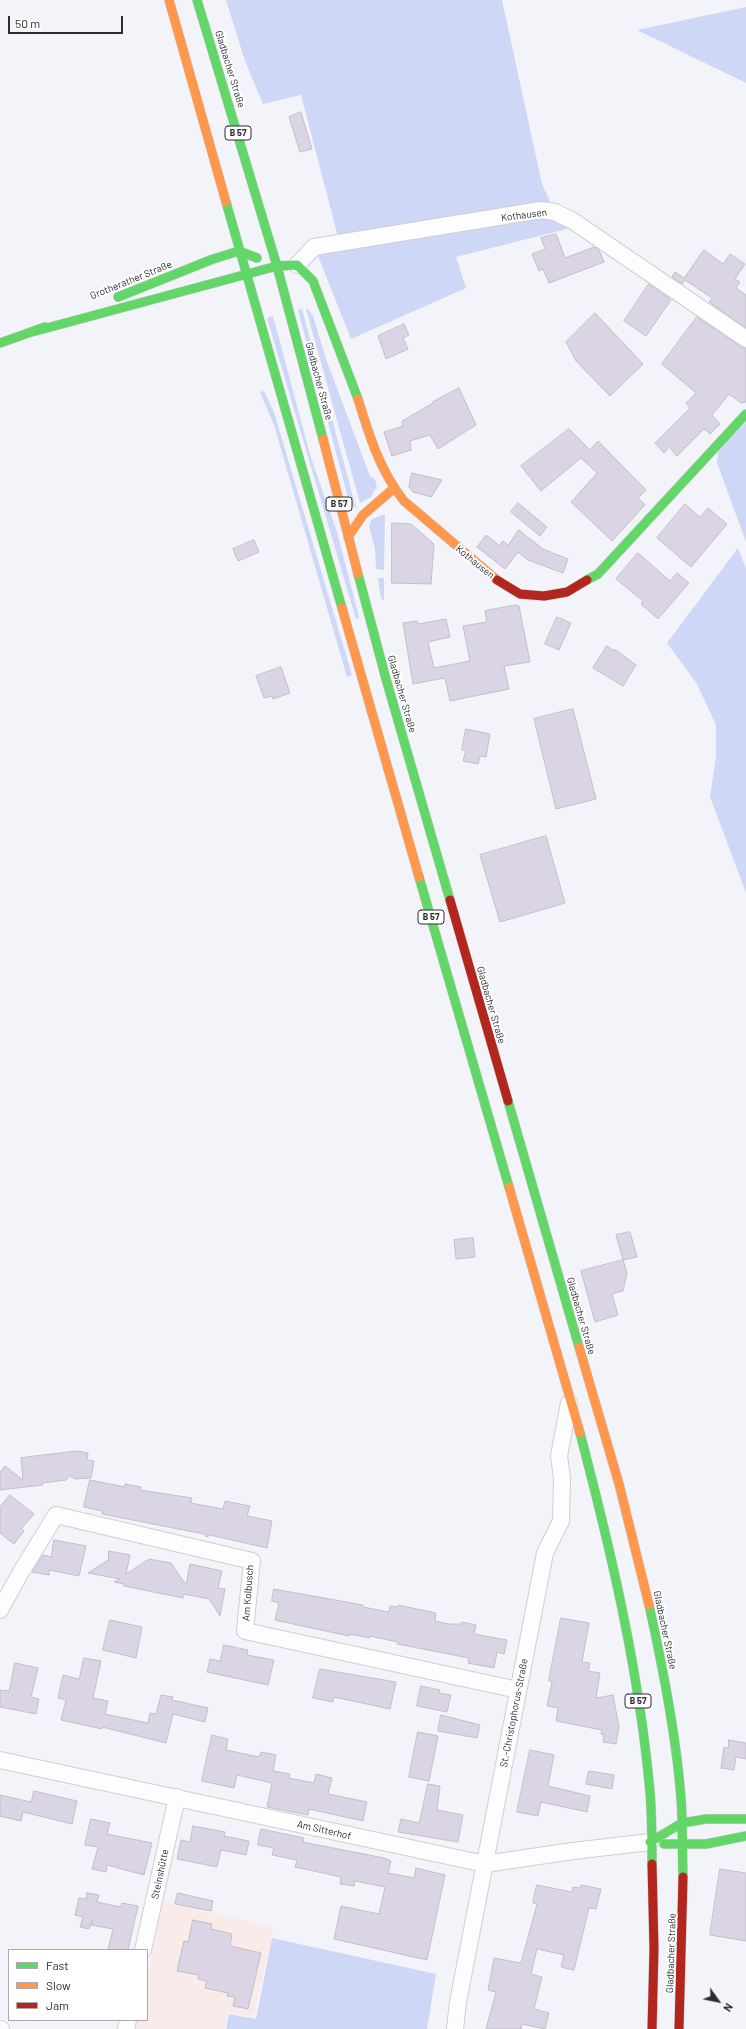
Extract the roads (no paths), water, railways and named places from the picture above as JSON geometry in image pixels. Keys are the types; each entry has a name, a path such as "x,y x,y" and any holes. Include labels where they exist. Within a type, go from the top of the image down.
{"main road":[{"name":"Gladbacher Straße","path":"170,0 239,251 570,1399 613,1561 625,1621 648,1779 654,1949 652,2029"},
{"name":"Gladbacher Straße","path":"197,0 277,266 388,686 606,1440 638,1556 663,1672 681,1791 683,1931 679,2029"},
{"path":"239,251 277,266 297,265"},
{"name":"Grotherather Straße","path":"0,343 32,332 209,260 239,251"},
{"name":"Kothausen","path":"297,265 313,281 392,489 490,576 520,594 544,596 567,592 598,574 746,414"},
{"name":"Grotherather Straße","path":"32,332 277,266"},
{"path":"348,537 363,515 392,489"},
{"path":"650,1842 682,1823 706,1819 746,1819"},
{"path":"650,1842 682,1846 721,1843 746,1836"}],"street":[{"name":"Kothausen","path":"297,265 314,247 541,210 548,211 573,221 746,339"},
{"name":"St.-Christophorus-Straße","path":"455,2029 458,2002 545,1553 561,1521 562,1479 559,1456 570,1399"},
{"name":"Am Kolbusch","path":"0,1610 21,1572 56,1516 252,1561 245,1631 518,1690"},
{"name":"Am Sitterhof","path":"0,1760 485,1864 573,1851 650,1842"},
{"name":"Steinshütte","path":"143,1949 177,1797"}]}
